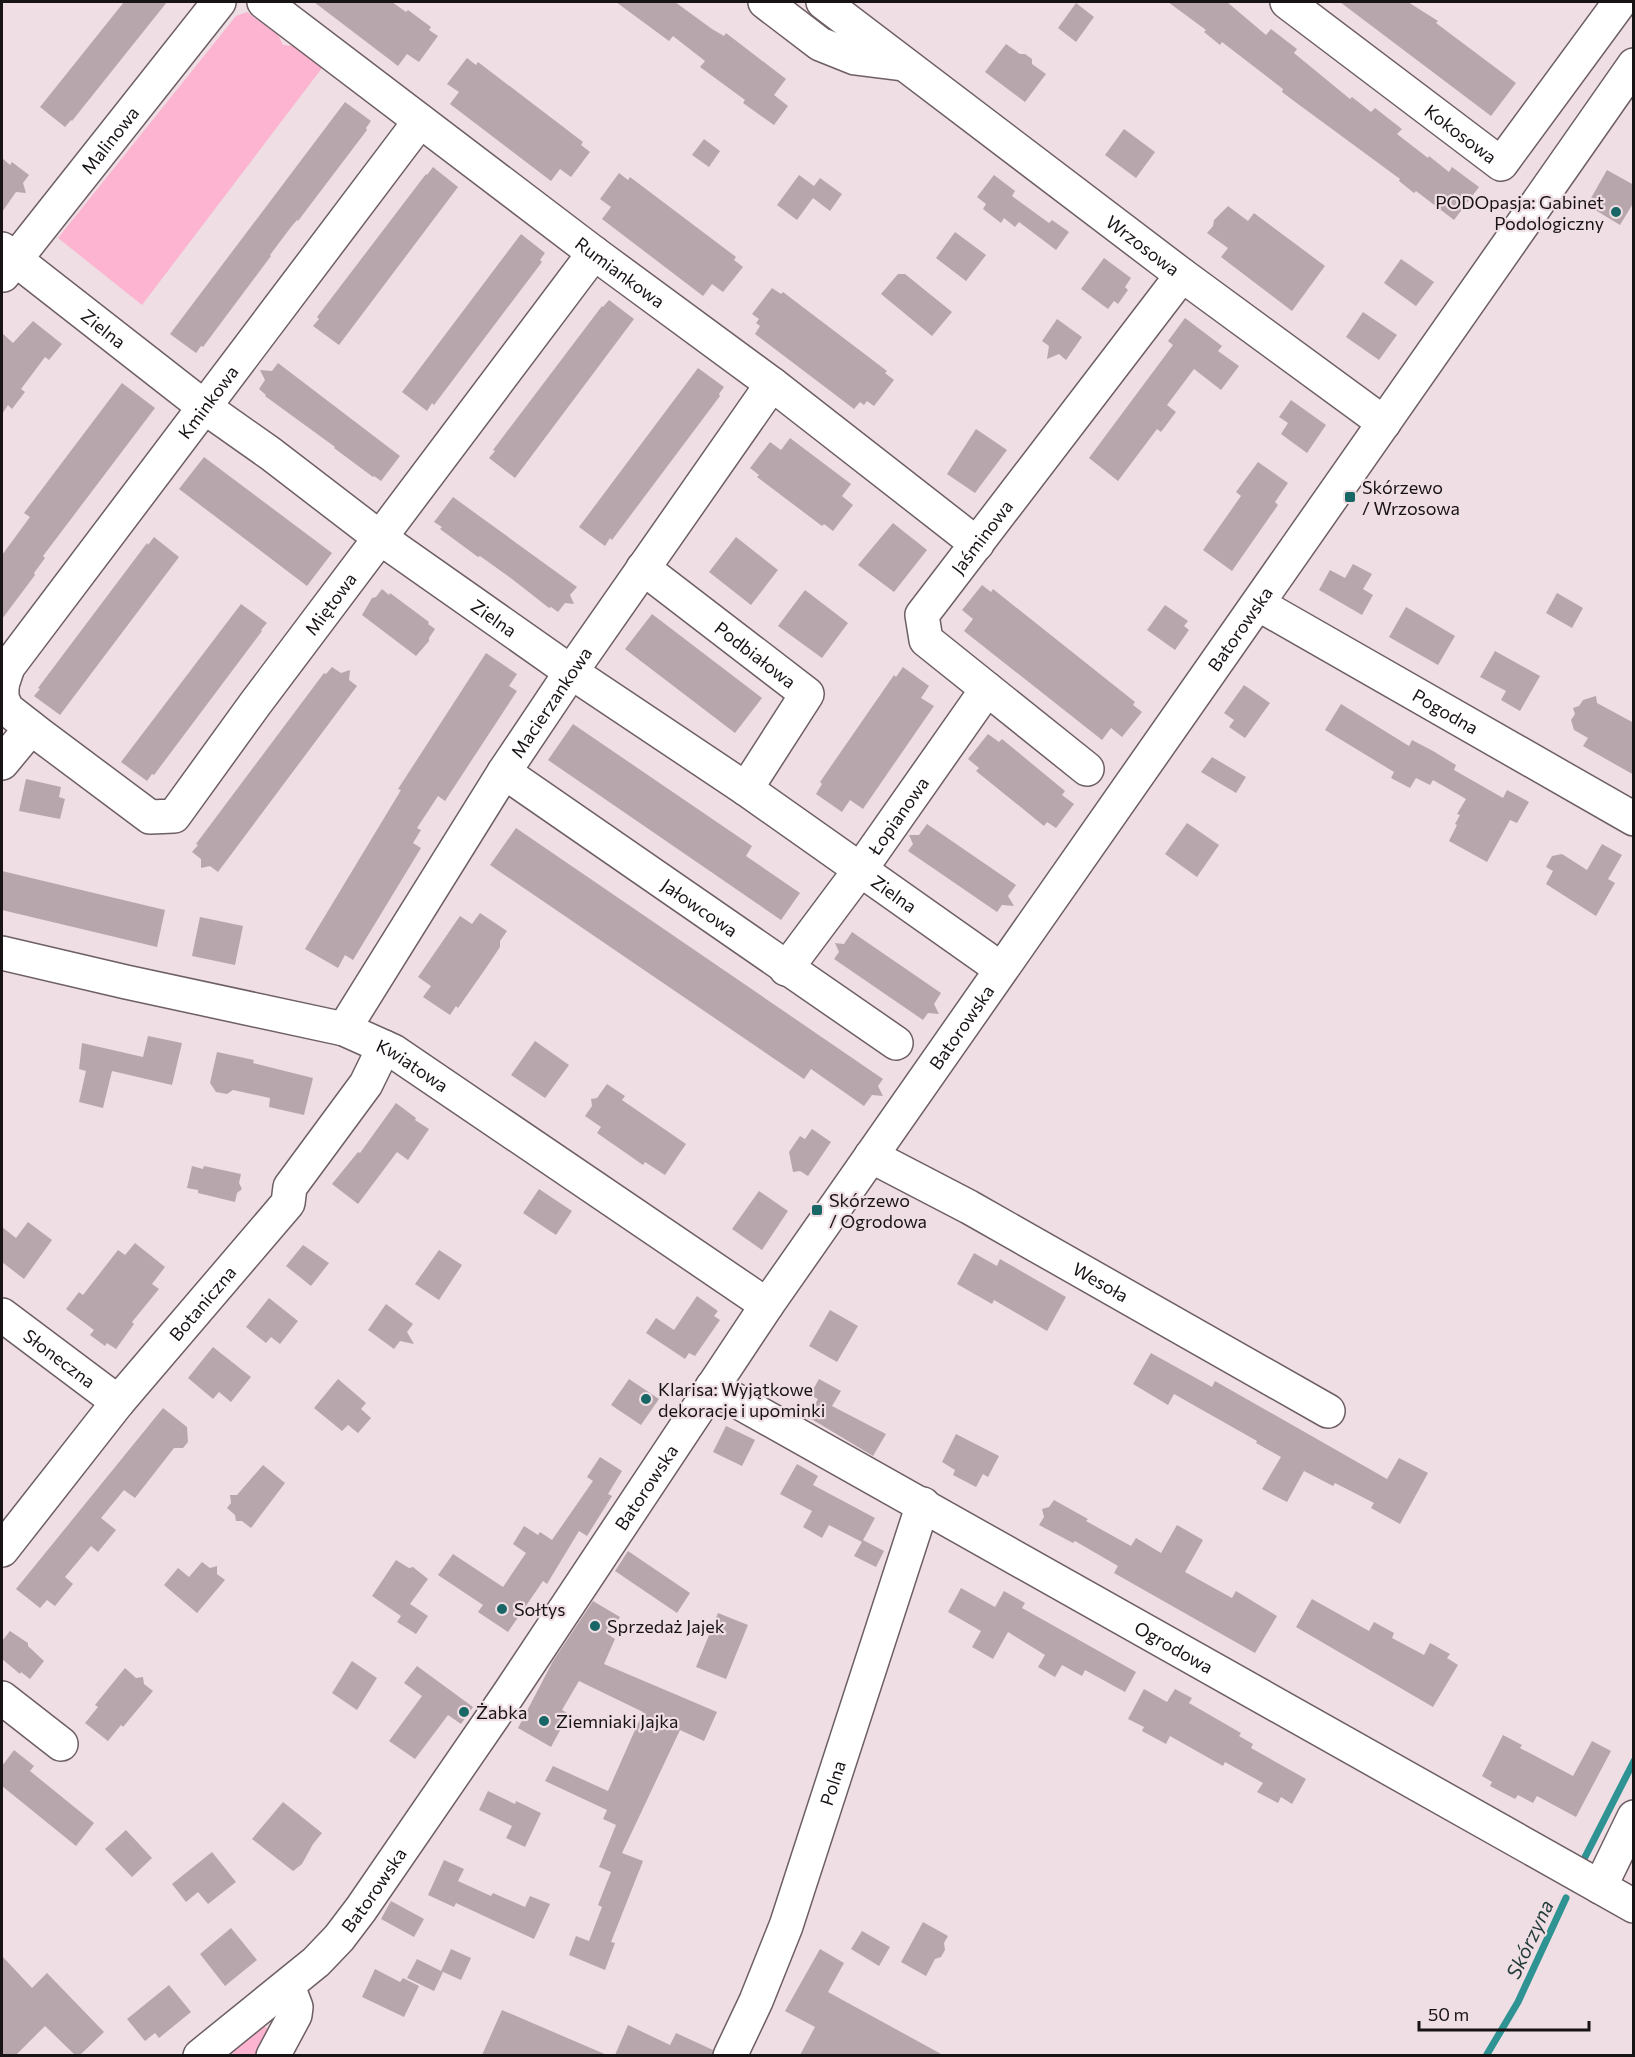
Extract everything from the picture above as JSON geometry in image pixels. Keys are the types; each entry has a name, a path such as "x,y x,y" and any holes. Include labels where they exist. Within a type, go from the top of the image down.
{"street":[{"name":"Malinowa","path":"6,262 219,2"},
{"name":"Rumiankowa","path":"264,2 594,253 772,384 977,544"},
{"path":"765,2 820,44 855,58 905,64"},
{"name":"Wrzosowa","path":"823,2 1182,275 1384,423"},
{"name":"Kokosowa","path":"1287,2 1501,164 1620,2"},
{"name":"Batorowska","path":"200,2055 316,1962 339,1938 361,1909 508,1695 767,1305 1632,69"},
{"name":"Kminkowa","path":"31,728 7,709 2,698 2,686 8,667 420,120"},
{"name":"Miętowa","path":"31,728 150,817 174,816 255,704 594,253"},
{"name":"Zielna","path":"6,262 271,454 380,537 571,672 746,789 1001,969"},
{"name":"Jaśminowa","path":"1087,769 926,640 922,615 1182,275"},
{"name":"Macierzankowa","path":"344,1029 504,772 772,384"},
{"name":"Podbiałowa","path":"643,568 807,694 746,789"},
{"name":"Pogodna","path":"1258,604 1634,819"},
{"name":"Łopianowa","path":"786,969 860,870 987,689"},
{"path":"2,763 31,728"},
{"name":"Jałowcowa","path":"504,772 896,1043"},
{"name":"Kwiatowa","path":"2,953 344,1029 393,1051 767,1305"},
{"name":"Botaniczna","path":"2,1550 118,1402 288,1203 290,1187 366,1084 384,1047"},
{"name":"Wesoła","path":"871,1156 969,1207 1328,1411"},
{"name":"Słoneczna","path":"2,1315 118,1402"},
{"name":"Ogrodowa","path":"712,1387 1634,1906"},
{"name":"Polna","path":"730,2055 756,2001 786,1926 923,1504"},
{"path":"2,1698 62,1744"},
{"path":"1600,1887 1634,1817"},
{"path":"273,2055 295,2015 296,2007 288,1986"}],"shaded area":[{"path":"247,12 278,35 283,45 293,46 322,68 142,305 58,238 236,16"},
{"path":"262,2025 270,2030 265,2055 234,2055 227,2048"}],"building":[{"path":"124,2 167,2 65,127 40,107"},
{"path":"314,2 392,2 406,12 408,10 431,27 429,30 438,36 419,62 407,54 398,66"},
{"path":"616,2 675,2 712,29 724,36 726,33 786,79 774,95 788,106 774,125 743,103 745,100 700,67 705,61 673,36 669,41"},
{"path":"1168,2 1227,2 1266,35 1271,29 1297,49 1294,53 1350,99 1352,97 1371,112 1375,108 1402,129 1397,134 1428,158 1429,156 1449,172 1452,167 1479,187 1454,220 1416,191 1414,193 1399,181 1400,179 1282,92 1283,89 1222,42 1220,45 1204,32 1206,30"},
{"path":"1340,2 1408,2 1438,21 1436,23 1516,83 1491,116"},
{"path":"1076,3 1094,17 1076,42 1058,28"},
{"path":"1006,44 1032,59 1032,64 1046,74 1025,102 985,72"},
{"path":"467,58 476,65 478,62 583,142 581,145 590,152 571,177 560,169 551,181 450,104 459,92 447,84"},
{"path":"345,102 371,121 367,130 298,221 291,227 203,347 201,346 196,353 170,334"},
{"path":"1124,129 1155,152 1136,178 1105,155"},
{"path":"704,139 720,151 709,167 692,155"},
{"path":"2,158 10,165 12,162 29,175 23,183 26,193 16,192 2,212"},
{"path":"433,167 458,187 339,345 313,326 319,319 317,317"},
{"path":"1607,170 1634,185 1634,202 1620,225 1587,205"},
{"path":"619,173 628,180 630,177 736,257 734,260 743,267 723,292 712,284 703,296 602,219 611,207 600,199"},
{"path":"799,175 814,186 820,178 842,194 830,211 813,198 797,220 777,205"},
{"path":"994,175 1015,191 1012,196 1049,223 1052,220 1069,232 1056,250 1019,222 1015,227 1004,218 1001,223 983,209 986,204 977,197"},
{"path":"1228,206 1248,221 1254,213 1325,266 1292,311 1221,257 1228,248 1207,233 1213,226 1214,220"},
{"path":"955,232 986,255 966,281 936,258"},
{"path":"521,234 545,253 540,260 542,262 434,405 432,403 427,411 402,392"},
{"path":"1104,258 1131,278 1125,287 1128,290 1118,304 1114,301 1108,309 1081,289"},
{"path":"1401,259 1434,282 1416,306 1384,283"},
{"path":"898,274 905,274 952,312 932,336 881,294"},
{"path":"772,288 781,294 783,292 887,371 885,373 894,380 874,406 867,401 864,405 860,402 854,409 755,334 760,326 756,323 759,319 752,314"},
{"path":"609,300 634,319 515,478 489,458 495,451 493,450 602,306"},
{"path":"1363,312 1397,335 1379,360 1346,337"},
{"path":"1185,318 1222,346 1218,351 1239,366 1221,390 1194,369 1167,405 1176,412 1161,432 1157,429 1118,481 1089,458 1173,345 1168,341"},
{"path":"1057,319 1082,337 1066,360 1059,354 1047,359 1049,346 1042,341"},
{"path":"33,321 62,344 49,360 45,357 21,389 25,392 12,409 8,405 2,414 2,333 13,343"},
{"path":"278,363 400,456 381,481 265,396 259,389 265,380 260,370 272,371"},
{"path":"698,368 724,387 720,396 612,540 610,538 605,546 579,527"},
{"path":"122,383 155,408 43,556 45,558 34,573 35,575 2,619 2,555 30,517 24,513"},
{"path":"1291,400 1326,425 1307,453 1281,434 1288,423 1279,417"},
{"path":"976,429 1007,450 975,493 947,474"},
{"path":"790,438 851,484 842,496 853,505 833,531 824,524 822,526 757,477 759,475 750,468 770,442 781,450"},
{"path":"204,457 332,553 307,586 179,489"},
{"path":"1258,462 1288,483 1275,502 1278,505 1232,571 1203,550 1241,496 1236,492"},
{"path":"453,497 577,587 570,595 574,604 565,603 558,612 549,608 440,529 442,527 434,522"},
{"path":"893,523 927,550 894,592 858,565"},
{"path":"154,537 179,557 60,715 34,696 40,689 38,688 147,543 148,545"},
{"path":"736,537 778,570 751,605 709,572"},
{"path":"1353,564 1372,574 1363,589 1373,595 1362,615 1319,590 1330,570 1345,578"},
{"path":"982,585 991,592 993,589 1135,702 1133,705 1142,712 1122,737 1111,728 1102,740 964,631 973,619 962,610"},
{"path":"382,589 429,622 428,624 435,629 429,641 416,656 362,615 372,598 376,597"},
{"path":"805,590 848,623 822,658 778,626"},
{"path":"1557,593 1583,608 1572,628 1546,613"},
{"path":"241,604 267,623 154,775 152,774 147,781 121,762"},
{"path":"1165,605 1188,621 1184,626 1189,630 1175,650 1147,630"},
{"path":"1406,607 1455,636 1438,665 1389,637"},
{"path":"652,614 762,698 735,733 625,649"},
{"path":"1495,651 1540,676 1520,711 1501,700 1506,691 1480,677"},
{"path":"486,653 517,674 509,686 517,691 445,801 438,796 417,828 421,830 413,843 421,848 353,960 345,955 338,968 305,949 401,790 398,789"},
{"path":"332,667 341,673 350,670 349,680 357,686 218,872 210,866 201,868 201,859 192,852 198,845 196,844 324,673 326,674"},
{"path":"903,667 929,686 921,698 934,706 863,809 850,800 842,812 816,794 822,784 820,782 894,675 896,677"},
{"path":"1244,685 1270,703 1245,738 1229,727 1234,720 1224,713"},
{"path":"1596,696 1597,703 1634,723 1634,775 1583,746 1588,738 1574,730 1571,720 1575,714 1573,708 1579,706 1583,700"},
{"path":"1341,704 1409,746 1412,740 1433,751 1456,765 1454,770 1503,798 1507,790 1529,802 1517,823 1510,820 1487,862 1449,841 1460,815 1457,814 1466,799 1433,780 1430,785 1416,778 1410,788 1391,778 1394,772 1325,730"},
{"path":"573,724 752,846 746,856 800,893 781,920 548,760"},
{"path":"988,734 999,742 1002,739 1065,791 1062,795 1074,804 1056,828 1047,822 1044,826 976,771 979,768 968,759"},
{"path":"1212,757 1246,777 1236,793 1201,772"},
{"path":"26,779 61,787 59,797 65,799 60,819 19,811"},
{"path":"1187,823 1219,845 1197,877 1165,854"},
{"path":"927,824 1016,885 1008,896 1014,906 1002,905 997,912 908,851 913,844 909,835 919,835"},
{"path":"516,828 883,1079 878,1086 883,1096 872,1095 864,1106 811,1069 804,1079 490,865"},
{"path":"1602,844 1622,855 1608,879 1615,883 1596,916 1546,884 1553,871 1546,867 1552,856 1562,854 1587,870"},
{"path":"2,871 165,910 157,947 2,910"},
{"path":"480,913 507,931 500,941 500,947 486,968 458,1008 456,1006 450,1015 423,997 431,986 418,977 460,916 472,924"},
{"path":"200,917 243,926 235,965 192,956"},
{"path":"852,932 941,993 934,1004 939,1014 928,1013 923,1020 834,959 839,952 835,943 844,944"},
{"path":"148,1036 182,1043 172,1085 112,1071 103,1108 79,1102 86,1071 79,1069 82,1043 143,1057"},
{"path":"535,1041 569,1065 545,1098 511,1075"},
{"path":"217,1052 254,1060 253,1063 313,1078 304,1115 269,1107 270,1098 233,1090 227,1094 216,1092 210,1083"},
{"path":"607,1084 625,1096 622,1100 686,1144 665,1175 645,1162 643,1165 597,1133 601,1127 585,1116 592,1106 591,1099 597,1098"},
{"path":"396,1103 429,1129 408,1160 397,1152 358,1204 332,1184 358,1152 360,1153"},
{"path":"812,1129 831,1142 808,1176 800,1171 793,1172 789,1152 800,1136 805,1139"},
{"path":"192,1166 203,1169 204,1166 241,1174 239,1183 242,1189 237,1193 235,1202 187,1188"},
{"path":"539,1189 572,1211 556,1235 523,1213"},
{"path":"759,1191 788,1211 762,1250 732,1229"},
{"path":"28,1222 52,1240 24,1279 2,1262 2,1227 16,1238"},
{"path":"135,1243 165,1267 152,1284 159,1289 132,1322 134,1324 116,1349 107,1343 105,1346 90,1335 94,1330 66,1309 79,1292 83,1295 118,1250 125,1255"},
{"path":"303,1245 329,1263 311,1286 286,1266"},
{"path":"439,1250 462,1265 439,1300 415,1284"},
{"path":"974,1253 997,1266 1000,1259 1066,1297 1047,1331 994,1300 992,1304 957,1284"},
{"path":"697,1296 718,1311 714,1316 720,1320 695,1356 689,1353 685,1359 646,1333 656,1318 674,1330"},
{"path":"269,1298 298,1321 280,1344 271,1337 266,1343 246,1327"},
{"path":"386,1304 413,1324 407,1332 414,1344 400,1341 394,1349 368,1330"},
{"path":"830,1310 858,1326 837,1362 809,1346"},
{"path":"213,1347 251,1377 231,1402 219,1392 213,1399 188,1378"},
{"path":"1151,1353 1212,1387 1215,1381 1387,1479 1399,1458 1428,1473 1400,1524 1371,1508 1374,1503 1335,1483 1333,1486 1304,1471 1287,1502 1262,1489 1281,1457 1174,1394 1168,1405 1133,1384"},
{"path":"338,1379 366,1403 361,1409 371,1418 358,1433 348,1425 342,1431 314,1408"},
{"path":"629,1379 659,1399 641,1425 611,1405"},
{"path":"819,1379 841,1391 832,1406 886,1434 873,1456 808,1417 818,1399 810,1395"},
{"path":"163,1408 187,1427 188,1442 183,1448 174,1448 135,1498 124,1490 101,1518 116,1530 98,1552 91,1546 65,1577 73,1584 55,1606 47,1600 40,1608 16,1589"},
{"path":"726,1426 755,1440 742,1466 713,1452"},
{"path":"956,1434 999,1456 988,1477 983,1474 976,1487 953,1475 955,1470 942,1462"},
{"path":"600,1457 622,1471 608,1494 612,1496 587,1536 579,1531 547,1584 543,1581 508,1632 478,1612 483,1605 438,1575 453,1554 503,1587 526,1553 513,1544 524,1526 552,1540 593,1481 587,1477"},
{"path":"797,1464 818,1476 813,1485 875,1518 862,1542 829,1525 822,1538 803,1527 812,1511 780,1494"},
{"path":"263,1465 285,1483 251,1528 242,1521 236,1521 235,1515 227,1508 231,1503 230,1495 237,1495"},
{"path":"1054,1500 1131,1546 1136,1538 1161,1553 1177,1525 1203,1540 1185,1572 1232,1598 1236,1591 1277,1616 1255,1653 1114,1573 1118,1566 1075,1541 1073,1543 1039,1525 1044,1517 1042,1509 1049,1507"},
{"path":"863,1540 884,1551 876,1567 854,1556"},
{"path":"628,1551 690,1593 677,1613 615,1571"},
{"path":"396,1560 409,1568 413,1567 428,1579 410,1604 428,1616 416,1634 397,1622 401,1616 372,1596"},
{"path":"202,1562 210,1568 217,1566 217,1574 225,1580 197,1613 164,1585 178,1568 189,1577"},
{"path":"961,1588 995,1607 1004,1591 1025,1603 1022,1608 1136,1672 1125,1692 1085,1670 1082,1676 1062,1665 1055,1677 1038,1667 1045,1655 1008,1632 993,1659 972,1647 981,1631 948,1612"},
{"path":"1312,1599 1369,1631 1374,1622 1394,1633 1392,1638 1424,1655 1430,1643 1450,1654 1447,1658 1458,1665 1433,1707 1296,1627"},
{"path":"593,1601 620,1617 609,1635 615,1639 604,1664 717,1712 704,1741 680,1730 622,1853 643,1861 611,1942 615,1943 605,1970 569,1955 576,1936 589,1941 602,1907 598,1905 611,1872 599,1867 616,1825 603,1819 607,1810 545,1781 553,1766 608,1791 643,1712 579,1681 562,1710 569,1714 551,1747 518,1728 553,1661"},
{"path":"718,1613 748,1625 726,1679 696,1667"},
{"path":"10,1631 28,1643 28,1646 44,1661 30,1679 2,1659 2,1641"},
{"path":"352,1661 377,1678 357,1710 332,1693"},
{"path":"417,1666 473,1707 461,1724 448,1715 415,1759 389,1741 422,1696 404,1683"},
{"path":"125,1668 136,1678 143,1677 144,1684 153,1691 108,1741 85,1723 98,1707 95,1705"},
{"path":"1144,1689 1167,1702 1175,1689 1192,1698 1189,1703 1241,1733 1239,1736 1253,1744 1251,1748 1306,1779 1292,1804 1281,1797 1278,1803 1257,1792 1263,1783 1225,1762 1223,1766 1170,1736 1166,1744 1142,1731 1144,1727 1128,1719"},
{"path":"1503,1735 1522,1745 1520,1748 1573,1776 1592,1741 1611,1751 1576,1817 1537,1796 1533,1803 1518,1795 1515,1799 1490,1786 1492,1782 1482,1776"},
{"path":"14,1750 34,1766 30,1771 94,1823 76,1846 2,1786 2,1766"},
{"path":"488,1791 541,1813 525,1847 506,1838 512,1826 479,1810"},
{"path":"283,1802 322,1833 302,1864 293,1871 252,1839"},
{"path":"126,1830 152,1858 132,1877 105,1849"},
{"path":"212,1852 236,1882 208,1904 198,1892 186,1902 172,1884"},
{"path":"444,1860 464,1869 458,1881 491,1896 493,1893 525,1907 530,1896 550,1904 534,1939 456,1903 454,1907 428,1895"},
{"path":"391,1901 424,1919 414,1937 381,1919"},
{"path":"923,1922 948,1936 944,1943 945,1950 941,1957 935,1959 926,1976 901,1962"},
{"path":"231,1928 257,1960 225,1986 200,1954"},
{"path":"862,1931 890,1947 879,1966 851,1949"},
{"path":"451,1949 471,1958 461,1980 441,1971"},
{"path":"820,1949 844,1963 828,1992 943,2055 800,2055 815,2027 785,2011"},
{"path":"2,1956 32,1988 47,1973 104,2032 80,2055 75,2055 45,2026 16,2055 2,2055"},
{"path":"417,1959 443,1972 434,1991 407,1978"},
{"path":"375,1969 400,1982 403,1978 419,1986 404,2017 362,1997"},
{"path":"169,1985 191,2012 159,2038 155,2033 145,2041 127,2019"},
{"path":"502,2010 607,2055 482,2055"},
{"path":"628,2025 670,2045 676,2033 713,2050 712,2055 615,2055"}],"waterway":[{"name":"Skórzyna","path":"1583,1861 1634,1761"},
{"name":"Skórzyna","path":"1486,2056 1518,2002 1566,1898"}],"place":[{"name":"PODOpasja: Gabinet Podologiczny","path":"1616,212"},
{"name":"Skórzewo / Wrzosowa","path":"1350,497"},
{"name":"Skórzewo / Ogrodowa","path":"817,1210"},
{"name":"Klarisa: Wyjątkowe dekoracje i upominki","path":"646,1399"},
{"name":"Sołtys","path":"502,1609"},
{"name":"Sprzedaż Jajek","path":"595,1626"},
{"name":"Żabka","path":"464,1712"},
{"name":"Ziemniaki Jajka","path":"544,1721"}]}
